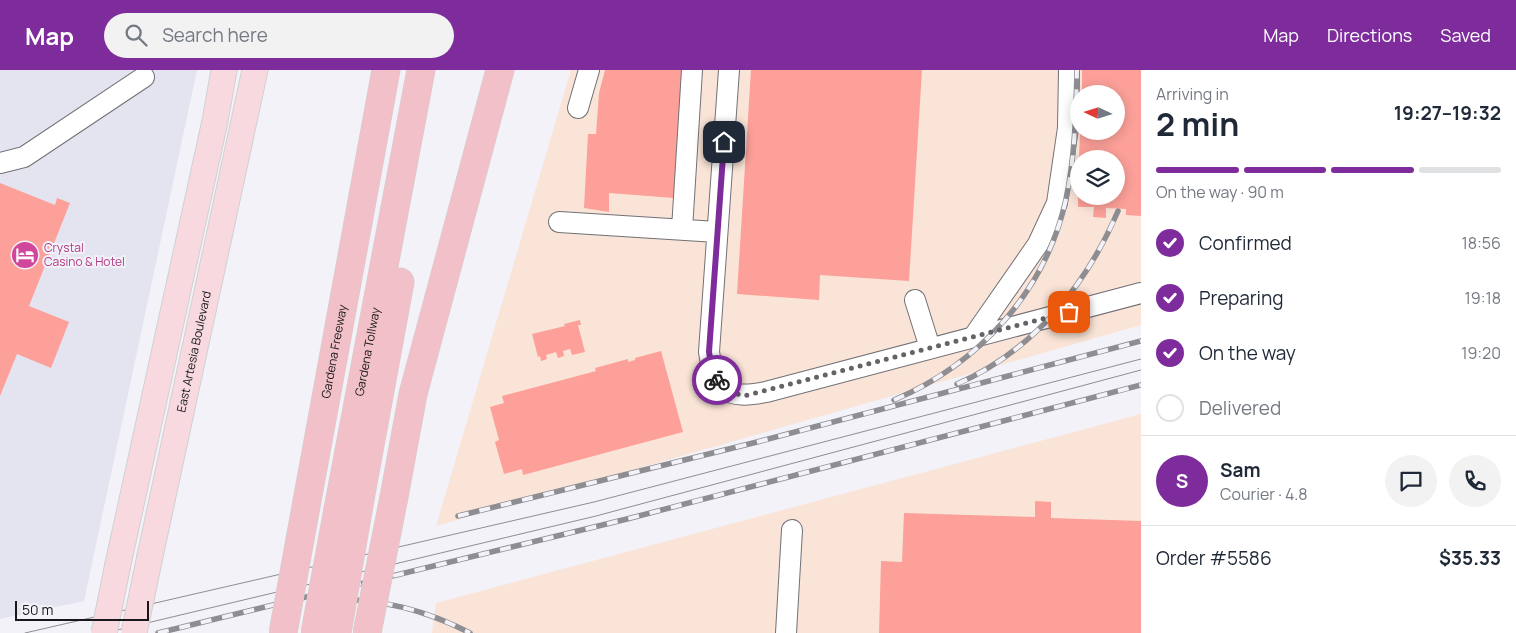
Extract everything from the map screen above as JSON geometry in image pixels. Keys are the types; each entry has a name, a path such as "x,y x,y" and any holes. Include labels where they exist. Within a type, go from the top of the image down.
{"highway":[{"name":"Gardena Freeway","path":"283,633 386,70"},
{"name":"Gardena Tollway","path":"331,372 358,336 408,70"},
{"name":"Gardena Tollway","path":"315,633 348,507 421,70"},
{"path":"337,633 348,507 439,70"},
{"path":"367,633 413,394 500,70"}],"main road":[{"path":"104,633 224,76 253,78"},
{"name":"East Artesia Boulevard","path":"134,633 253,78"},
{"path":"154,404 183,406"}],"street":[{"path":"578,108 589,70"},
{"path":"682,229 692,70"},
{"path":"729,70 709,352 713,375 724,390 744,396 1141,293"},
{"path":"974,336 1038,244 1057,203 1068,128 1069,70"},
{"path":"0,163 24,157 144,77"},
{"path":"559,222 717,232"},
{"path":"915,300 930,348"},
{"path":"786,633 792,530"}],"shaded area":[{"path":"0,70 197,70 84,601 0,619"},
{"path":"571,70 1141,70 1141,325 436,526"},
{"path":"1141,414 1141,633 432,633 436,603"}],"building":[{"path":"605,70 683,70 674,198 609,193 609,212 584,208 588,134 596,134 599,93"},
{"path":"751,70 922,70 909,281 820,275 819,300 737,294"},
{"path":"1082,70 1141,70 1141,216 1126,215 1126,209 1106,208 1106,218 1093,217 1094,207 1078,207 1078,205 1125,205 1125,150 1079,150 1080,140 1125,140 1125,85 1082,85"},
{"name":"Crystal Casino & Hotel","path":"0,183 55,205 57,198 70,203 29,306 69,322 51,368 17,354 0,396"},
{"path":"580,320 581,325 578,325 585,352 572,355 570,349 563,351 564,356 558,358 556,352 546,355 547,359 541,361 540,356 538,357 532,334 565,326 564,324"},
{"path":"661,351 683,432 523,475 522,469 504,474 495,442 499,440 490,407 504,403 502,396 596,371 595,368 628,359 628,362 635,360 635,358"},
{"path":"1035,501 1051,502 1051,518 1141,521 1141,633 879,633 881,561 902,562 904,513 1035,517"}],"tram line":[{"path":"25,633 594,502 1141,359"},
{"path":"105,633 596,516 1141,370"}],"railway":[{"path":"894,400 925,385 981,345 1025,294 1043,264 1056,233 1069,183 1074,135 1077,70"},
{"path":"957,384 1010,354 1033,335 1054,313 1090,265 1118,211"},
{"path":"458,516 757,442 1141,341"},
{"path":"158,633 627,519 1141,385"},
{"path":"316,600 356,600 395,606 433,617 470,633"}],"way so far":[{"path":"717,380 724,390 744,396 766,392 1069,312"}],"place":[{"name":"Crystal Casino & Hotel","path":"25,255"}],"route":[{"path":"717,380 713,375 709,352 724,142"}]}
